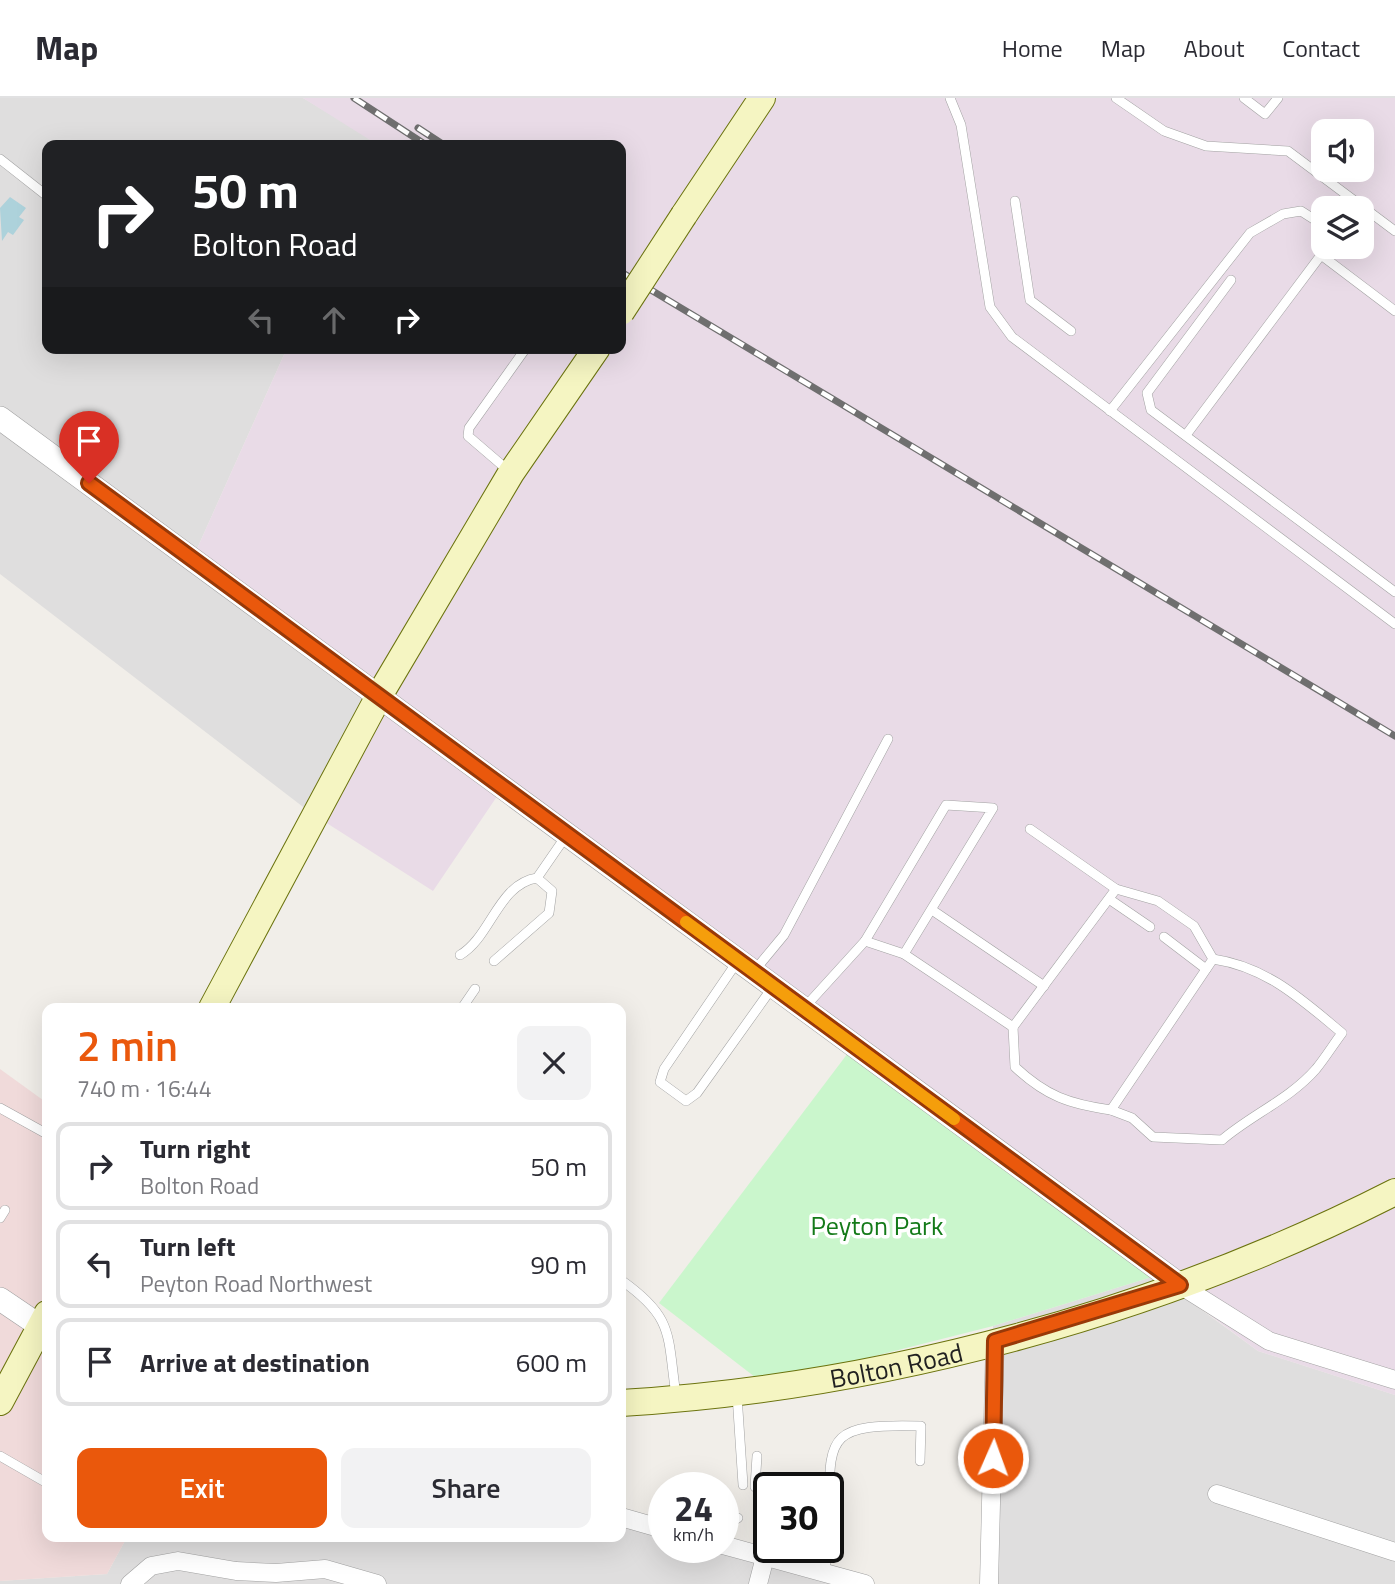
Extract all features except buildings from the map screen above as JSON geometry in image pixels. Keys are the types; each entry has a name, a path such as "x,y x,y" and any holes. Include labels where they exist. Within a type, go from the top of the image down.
{"main road":[{"path":"626,304 762,98"},
{"path":"215,1003 379,696 512,473 593,354"},
{"name":"Bolton Road","path":"626,1402 737,1393 839,1377 995,1341 1180,1285 1279,1247 1395,1192"},
{"path":"1,1398 42,1329"}],"street":[{"path":"0,418 1180,1285 1269,1341 1395,1380"},
{"path":"0,1298 42,1322"},
{"path":"989,1584 990,1458 995,1341"},
{"path":"1217,1494 1395,1552"},
{"path":"626,1518 648,1524"},
{"path":"130,1584 151,1566 178,1561 236,1572 276,1573 325,1569 377,1584"},
{"path":"758,1584 763,1563"},
{"path":"788,1563 865,1584"}],"lane":[{"path":"950,98 961,125 990,307 1012,337 1395,624"},
{"path":"1116,98 1164,131 1206,146 1288,151 1345,196"},
{"path":"1244,98 1265,114 1278,98"},
{"path":"0,159 42,192"},
{"path":"1015,201 1030,300 1071,331"},
{"path":"1110,411 1250,233 1283,214 1301,211 1311,217"},
{"path":"1374,217 1395,231"},
{"path":"1186,435 1318,259"},
{"path":"1333,259 1395,311"},
{"path":"1231,280 1147,393 1151,410 1395,592"},
{"path":"512,473 477,446 468,436 468,428 522,354"},
{"path":"773,986 697,1093 686,1101 660,1082 664,1069 746,966 784,935 888,739"},
{"path":"804,1009 865,941 946,805 993,808 904,954"},
{"path":"1030,829 1116,889 1158,901 1194,926 1213,959"},
{"path":"460,955 472,948 507,895 523,880 537,878 566,834"},
{"path":"494,961 550,913 552,891 537,878"},
{"path":"1116,889 1013,1027 1016,1067 1038,1089 1076,1105 1111,1110 1132,1118 1153,1136 1222,1140 1244,1121 1285,1096 1315,1070 1342,1033 1297,996 1243,964 1213,959"},
{"path":"1109,899 1150,927"},
{"path":"932,910 1044,986"},
{"path":"1164,937 1206,969"},
{"path":"865,941 904,954 1013,1027"},
{"path":"1111,1110 1213,959"},
{"path":"465,1003 475,989"},
{"path":"0,1108 42,1131"},
{"path":"626,1283 644,1296 660,1314 666,1328 676,1399"},
{"path":"737,1393 743,1485"},
{"path":"832,1472 833,1451 843,1434 858,1427 878,1424 921,1426 920,1461"},
{"path":"0,1456 42,1480"},
{"path":"756,1472 757,1456"},
{"path":"825,1573 826,1563"}],"shaded area":[{"path":"0,98 303,98 374,140 42,140 42,354 284,354 192,560 370,689 311,813 0,574"},
{"path":"303,98 1395,98 1395,1395 1258,1351 502,789 433,891 311,813 369,689 192,560 284,354 626,354 626,140 370,140"},
{"path":"0,1069 42,1099 42,1542 124,1542 107,1574 0,1581"},
{"path":"1155,1276 1258,1351 1395,1395 1395,1584 985,1584 993,1326"},
{"path":"626,1514 648,1520 648,1563 739,1563 739,1551 753,1555 753,1563 784,1563 863,1584 0,1584 0,1581 107,1574 124,1542 626,1542"}],"green space":[{"name":"Peyton Park","path":"851,1049 1155,1276 993,1326 764,1384 659,1303"}],"water":[{"path":"10,197 26,208 19,217 24,220 13,235 8,232 2,241 0,208"}],"railway":[{"path":"354,98 418,140"},
{"path":"418,128 436,140"},
{"path":"626,275 1395,736"}],"slow traffic":[{"path":"686,922 954,1119"}],"route":[{"path":"89,483 1180,1285 1090,1315 995,1341 993,1458"}]}
